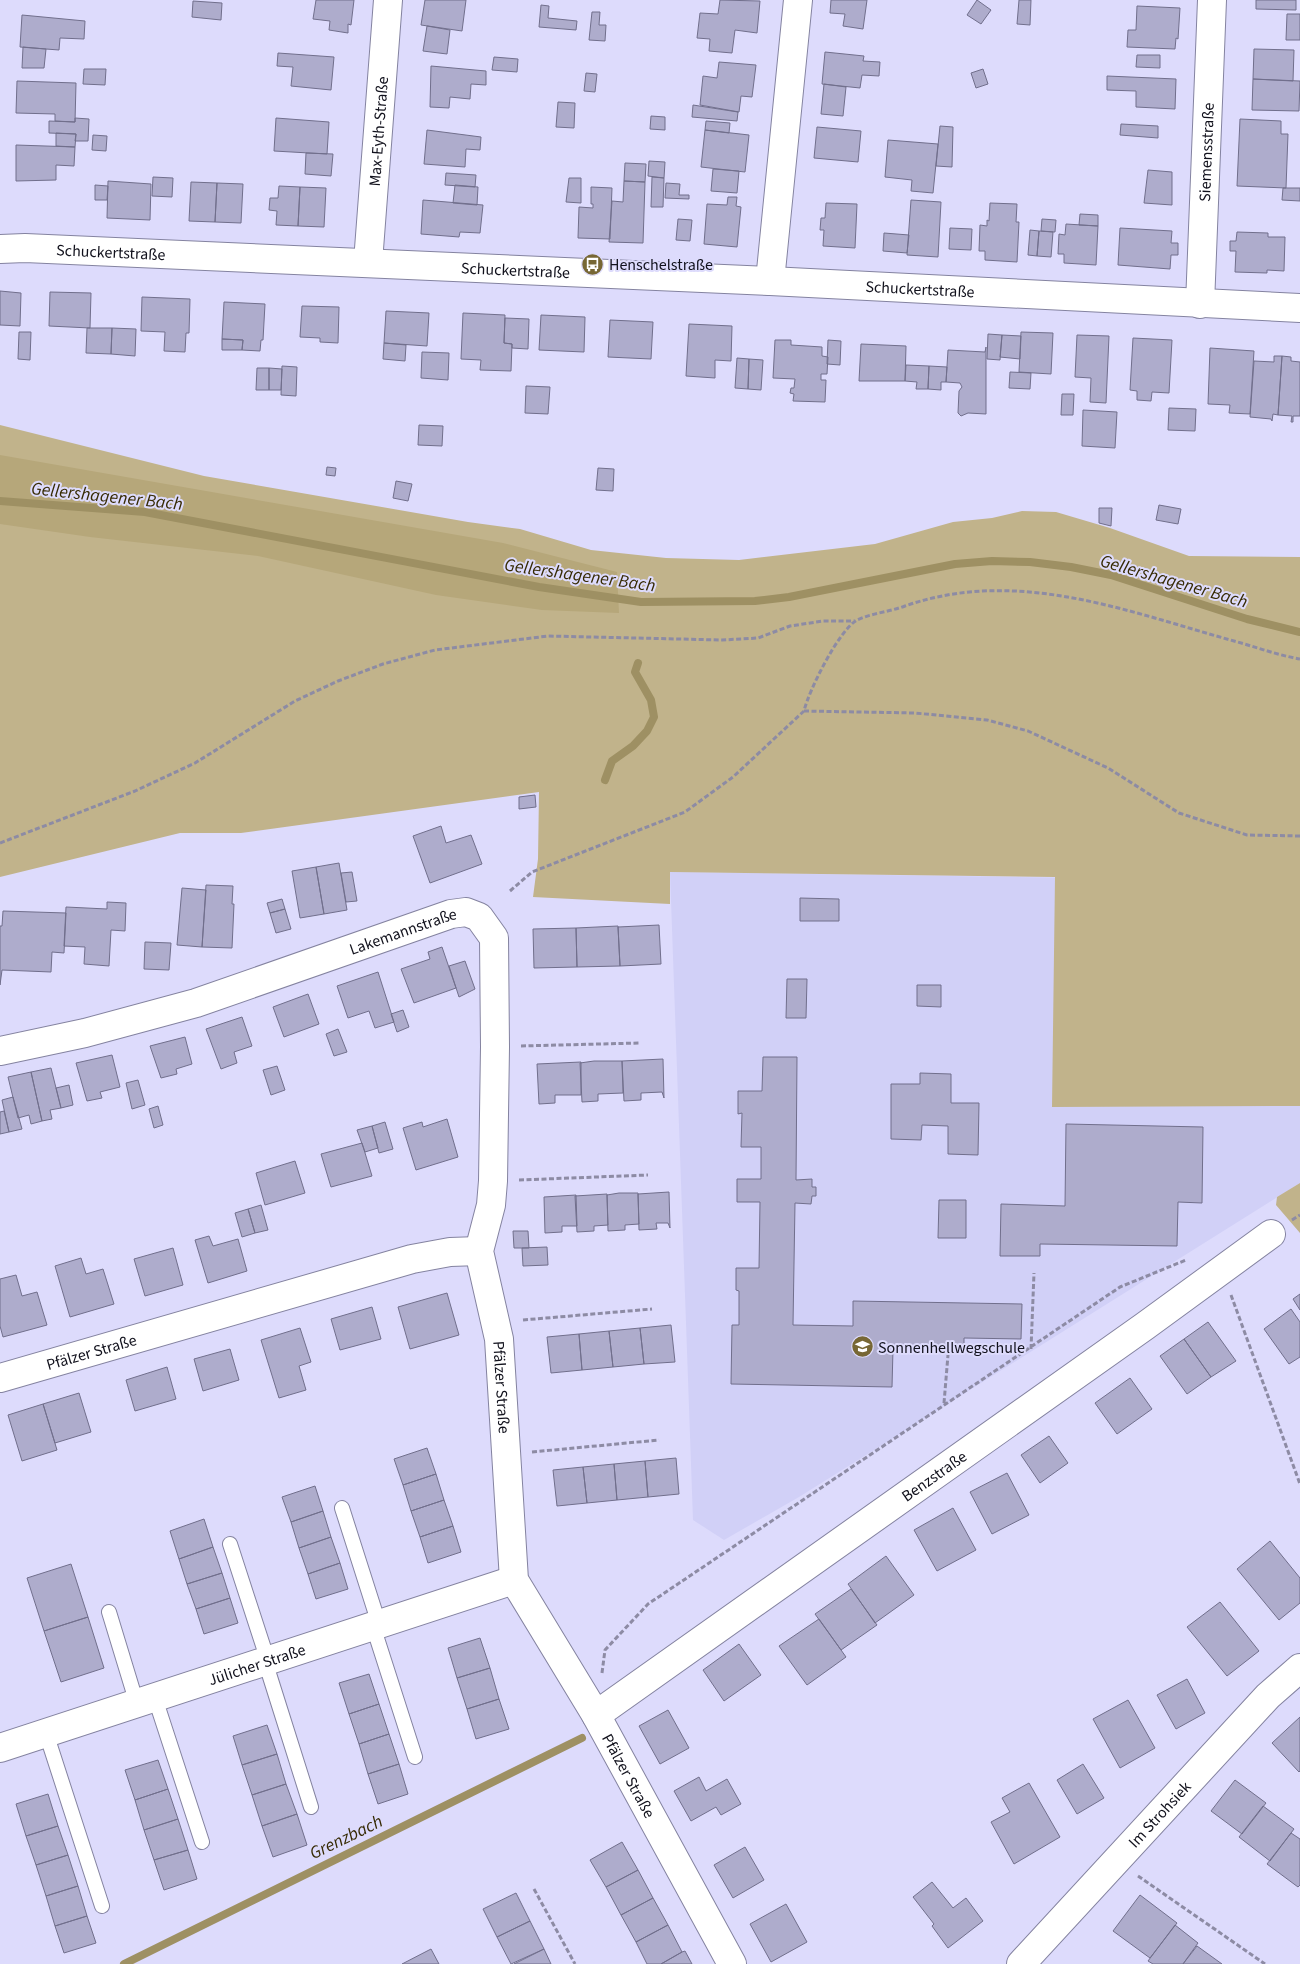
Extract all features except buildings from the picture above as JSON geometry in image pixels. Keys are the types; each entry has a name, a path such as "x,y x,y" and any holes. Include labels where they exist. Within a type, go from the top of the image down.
{"street":[{"name":"Max-Eyth-Straße","path":"368,262 388,0"},
{"path":"770,281 798,0"},
{"name":"Siemensstraße","path":"1200,304 1212,0"},
{"name":"Schuckertstraße","path":"0,249 25,248 368,262 1300,308"},
{"name":"Lakemannstraße","path":"0,1051 85,1033 196,1003 451,914 466,912 478,917 494,938 495,1047 492,1205 479,1251"},
{"name":"Benzstraße","path":"596,1716 1222,1271 1271,1234"},
{"name":"Pfälzer Straße","path":"0,1378 412,1259 450,1252 479,1251 499,1339 514,1580 596,1716 732,1964"},
{"name":"Jülicher Straße","path":"0,1748 514,1580"},
{"name":"Im Strohsiek","path":"1021,1964 1268,1696 1300,1668"}],"lane":[{"path":"342,1508 415,1757"},
{"path":"230,1544 312,1807"},
{"path":"109,1612 202,1842"},
{"path":"46,1733 102,1906"}],"path":[{"path":"0,843 134,791 195,763 295,701 338,681 384,664 435,650 548,636 722,640 758,638 798,625 823,621 856,621 921,600 960,592 1026,590 1108,606 1300,659"},
{"path":"510,891 532,872 685,812 733,777 804,711 807,697 820,673 839,641 856,621"},
{"path":"804,711 914,713 987,720 1028,731 1100,764 1178,813 1247,835 1300,836"},
{"path":"495,1047 639,1043"},
{"path":"493,1180 648,1176"},
{"path":"596,1716 605,1650 648,1604 944,1403 1031,1349 1120,1287 1192,1258"},
{"path":"1222,1271 1300,1484"},
{"path":"1031,1349 1034,1272"},
{"path":"495,1322 652,1309"},
{"path":"944,1403 948,1355"},
{"path":"506,1455 660,1440"},
{"path":"1116,1861 1265,1964"},
{"path":"534,1889 575,1964"}],"shaded area":[{"path":"0,425 204,476 468,522 520,529 591,550 666,558 739,560 875,544 953,522 992,518 1022,511 1056,512 1110,528 1189,556 1300,557 1300,1106 1052,1107 1055,877 670,872 670,904 533,897 538,859 539,792 241,833 180,833 0,877"},
{"path":"0,455 503,543 617,572 619,613 542,610 436,595 258,556 90,537 0,524"},
{"name":"Sonnenhellwegschule","path":"670,872 1300,881 1300,1183 799,1497 724,1540 693,1520"},
{"path":"1300,1183 1300,1233 1276,1205 1277,1197"}],"waterway":[{"name":"Gellershagener Bach","path":"0,501 145,512 539,587 641,602 755,601 789,597 955,564 992,561 1030,562 1071,567 1111,575 1247,619 1300,632"},
{"path":"605,780 612,761 633,746 647,731 654,717 651,700 635,672 638,663"},
{"name":"Grenzbach","path":"124,1964 582,1738"}],"place":[{"name":"Henschelstraße","path":"593,264"},
{"name":"Sonnenhellwegschule","path":"862,1347"}]}
